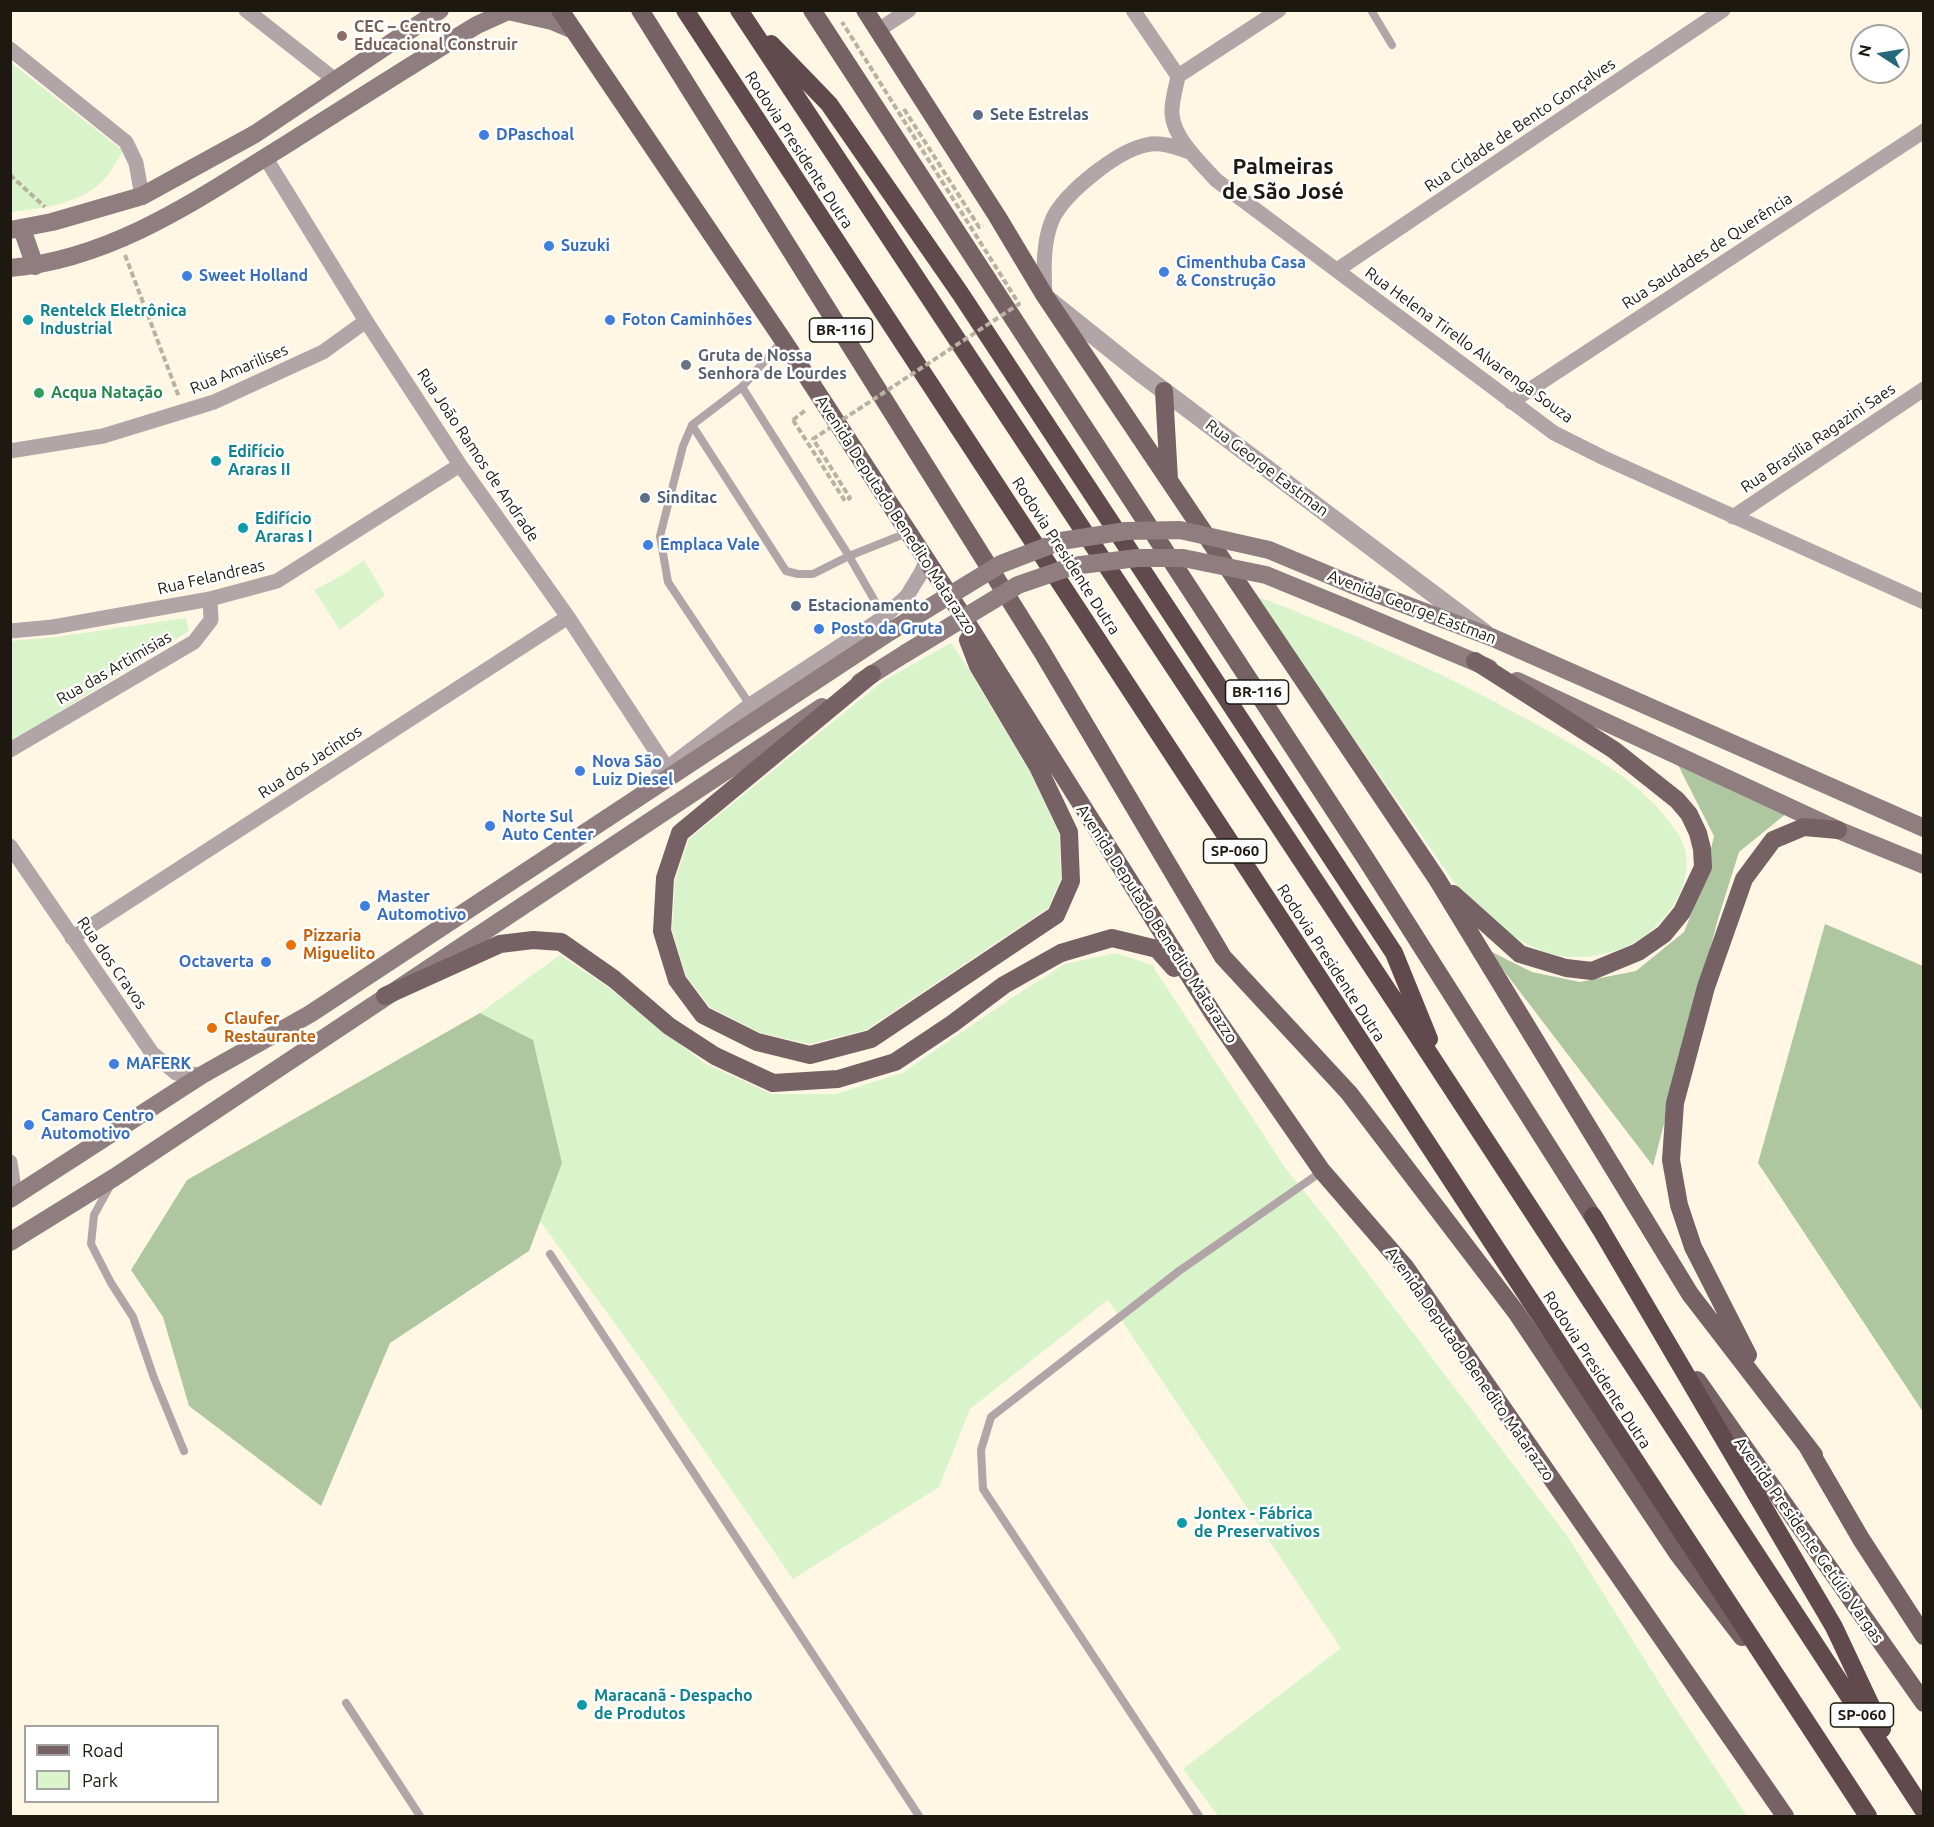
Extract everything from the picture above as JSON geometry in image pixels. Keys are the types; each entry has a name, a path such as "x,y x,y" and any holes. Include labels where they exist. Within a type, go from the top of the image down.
{"highway":[{"name":"Rodovia Presidente Dutra","path":"685,10 1868,1816"},
{"name":"Rodovia Presidente Dutra","path":"739,11 1444,1077 1919,1804"},
{"path":"739,11 829,104 960,293 1394,953 1444,1077"},
{"path":"1593,1216 1834,1628 1919,1804"}],"main road":[{"path":"35,266 16,229 142,196 255,134 440,10"},
{"name":"Avenida Deputado Benedito Matarazzo","path":"560,10 783,340 907,533 927,560 1214,1015 1322,1171 1406,1268 1785,1816"},
{"name":"BR-116","path":"640,10 1041,650 1223,957 1349,1093 1516,1312 1678,1554 1785,1691"},
{"name":"BR-116","path":"812,10 1359,849 1593,1216"},
{"path":"864,10 997,216 1045,297 1437,879 1690,1294 1814,1455"},
{"path":"10,268 35,266 119,241 175,212 265,158 477,25 508,11 552,21 571,29"},
{"path":"1164,391 1169,482"},
{"name":"Avenida George Eastman","path":"10,1199 202,1075 310,1014 888,624 1001,564 1061,541 1126,531 1180,530 1269,550 1353,585 1491,637 1923,828"},
{"name":"Avenida George Eastman","path":"10,1242 115,1178 385,996 872,674 1018,585 1072,566 1137,558 1183,558 1266,574 1475,662 1838,830 1923,865"},
{"path":"872,674 680,833 665,878 663,931 677,980 703,1015 757,1042 810,1054 871,1039 1056,915 1071,881 1069,832 1038,767 978,666 950,596"},
{"path":"1437,879 1520,954 1566,968 1592,971 1638,952 1664,934 1682,912 1703,867 1698,833 1689,814 1677,800 1614,750 1475,662"},
{"path":"1838,830 1804,827 1773,840 1744,879 1706,987 1676,1103 1671,1160 1679,1205 1693,1247 1742,1346 1814,1455 1861,1539 1923,1636"},
{"path":"385,996 500,944 533,940 561,942 614,979 669,1026 715,1056 774,1083 838,1079 895,1062 1004,986 1061,953 1112,938 1157,949 1214,1015"},
{"name":"Avenida Presidente Getúlio Vargas","path":"1593,1216 1695,1377 1923,1703"}],"street":[{"path":"246,10 335,80"},
{"path":"877,31 909,10"},
{"path":"1133,10 1178,76 1279,10"},
{"name":"Rua Cidade de Bento Gonçalves","path":"1337,270 1723,10"},
{"path":"10,49 126,142 136,163 142,196"},
{"name":"Rua Helena Tirello Alvarenga Souza","path":"1178,76 1172,114 1179,134 1191,153 1216,180 1511,402 1564,438 1604,458 1923,602"},
{"name":"Rua Saudades de Querência","path":"1511,402 1923,130"},
{"path":"1045,297 1043,265 1047,237 1053,218 1066,199 1095,172 1146,144 1176,147 1191,153"},
{"name":"Rua João Ramos de Andrade","path":"265,158 366,321 460,465 568,617 667,768"},
{"name":"Rua George Eastman","path":"1045,297 1164,391 1491,637"},
{"name":"Rua Amarilises","path":"10,451 103,436 214,402 323,352 366,321"},
{"name":"Rua Brasília Ragazini Saes","path":"1732,516 1923,388"},
{"name":"Rua Felandreas","path":"10,631 53,627 210,599 278,581 460,465"},
{"path":"310,1014 458,908 667,768 750,705 888,624 927,560"},
{"name":"Rua das Artimisias","path":"10,750 194,642 212,620 210,599"},
{"name":"Rua dos Jacintos","path":"72,938 568,617"},
{"name":"Rua dos Cravos","path":"10,846 152,1053 177,1073 202,1075"},
{"path":"10,1162 13,1182 10,1188"}],"lane":[{"path":"1371,10 1392,45"},
{"path":"750,705 668,582 660,536 683,446 692,425 742,387 783,340"},
{"path":"742,387 849,556 888,624"},
{"path":"692,425 786,571 813,574 849,556 907,533"},
{"path":"1199,1816 983,1489 981,1450 991,1417 1179,1271 1322,1171"},
{"path":"115,1178 94,1215 91,1244 111,1283 133,1317 154,1378 184,1451"},
{"path":"550,1254 919,1816"},
{"path":"346,1703 420,1816"}],"path":[{"path":"793,420 845,501 850,498 813,439 1019,304 842,21"},
{"path":"10,175 46,207"},
{"path":"119,241 185,411"}],"green space":[{"path":"10,62 123,151 107,176 87,193 63,203 11,212"},
{"path":"364,560 385,595 340,630 314,590 341,576"},
{"path":"1254,595 1361,639 1466,687 1574,745 1612,769 1647,797 1663,814 1677,832 1685,848 1687,865 1684,882 1678,898 1668,913 1656,927 1627,946 1601,955 1583,957 1556,955 1541,950 1526,944 1500,926 1454,882"},
{"path":"186,618 189,631 11,742 11,641 56,637"},
{"path":"951,643 1030,772 1059,834 1061,879 1048,908 866,1030 810,1044 760,1033 710,1007 686,976 672,930 675,880 689,839 883,681"},
{"path":"1676,761 1787,813 1739,852 1718,919 1653,1166 1488,950 1532,972 1580,982 1636,971 1684,932 1702,887 1714,836"},
{"path":"1825,924 1923,966 1923,1412 1758,1163"},
{"path":"1116,953 1152,965 1286,1169 1332,1226 1568,1537 1672,1703 1747,1816 1218,1816 1183,1769 1341,1648 1108,1300 970,1409 939,1487 793,1579 643,1362 540,1221 562,1163 533,1040 480,1013 560,955 609,988 704,1063 772,1094 836,1094 902,1073 1065,964"},
{"path":"480,1013 533,1040 562,1163 529,1251 390,1343 321,1506 189,1406 163,1317 131,1270 187,1180"}],"place":[{"name":"CEC – Centro Educacional Construir","path":"342,36"},
{"name":"Sete Estrelas","path":"978,115"},
{"name":"DPaschoal","path":"484,135"},
{"name":"Suzuki","path":"549,246"},
{"name":"Cimenthuba Casa & Construção","path":"1164,272"},
{"name":"Sweet Holland","path":"187,276"},
{"name":"Rentelck Eletrônica Industrial","path":"28,320"},
{"name":"Foton Caminhões","path":"610,320"},
{"name":"Gruta de Nossa Senhora de Lourdes","path":"686,365"},
{"name":"Acqua Natação","path":"39,393"},
{"name":"Edifício Araras II","path":"216,461"},
{"name":"Sinditac","path":"645,498"},
{"name":"Edifício Araras I","path":"243,528"},
{"name":"Emplaca Vale","path":"648,545"},
{"name":"Estacionamento","path":"796,606"},
{"name":"Posto da Gruta","path":"819,629"},
{"name":"Nova São Luiz Diesel","path":"580,771"},
{"name":"Norte Sul Auto Center","path":"490,826"},
{"name":"Master Automotivo","path":"365,906"},
{"name":"Pizzaria Miguelito","path":"291,945"},
{"name":"Octaverta","path":"266,962"},
{"name":"Claufer Restaurante","path":"212,1028"},
{"name":"MAFERK","path":"114,1064"},
{"name":"Camaro Centro Automotivo","path":"29,1125"},
{"name":"Jontex - Fábrica de Preservativos","path":"1182,1523"},
{"name":"Maracanã - Despacho de Produtos","path":"582,1705"}],"district":[{"name":"Palmeiras de São José","path":"1283,180"}]}
